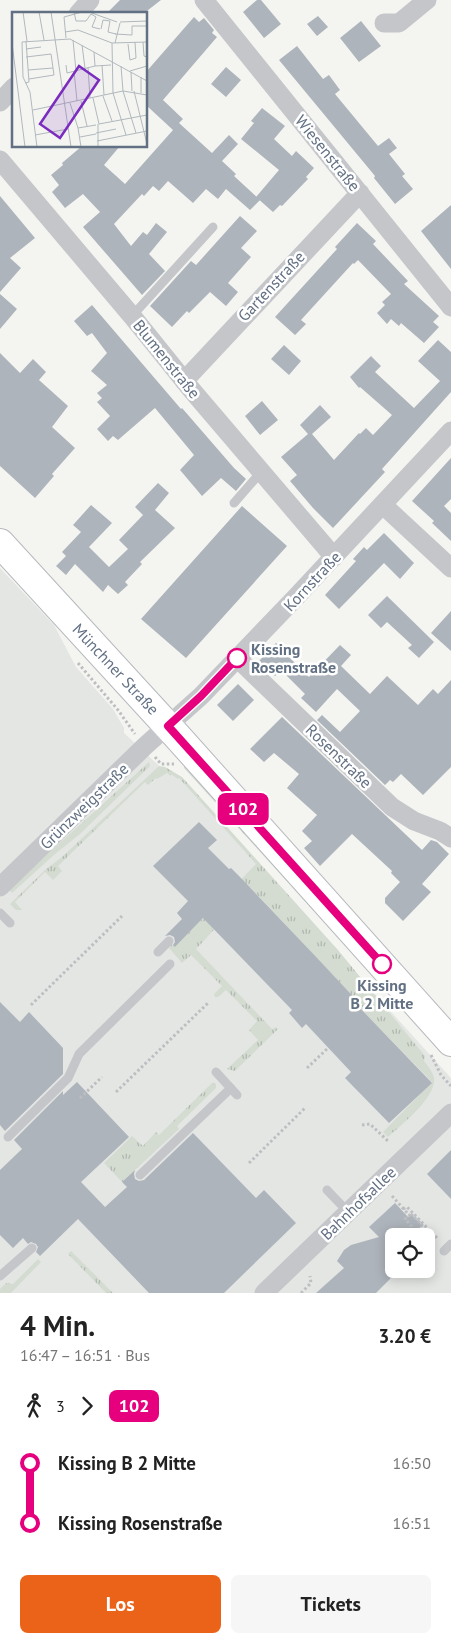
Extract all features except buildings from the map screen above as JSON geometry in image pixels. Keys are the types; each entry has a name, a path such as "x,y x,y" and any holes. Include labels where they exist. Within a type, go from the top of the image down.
{"main road":[{"name":"Münchner Straße","path":"0,543 168,726 451,1042"}],"street":[{"path":"80,12 90,0"},
{"name":"Wiesenstraße","path":"204,0 451,307"},
{"path":"384,22 399,23 428,0"},
{"path":"0,102 12,88"},
{"name":"Blumenstraße","path":"0,160 334,557"},
{"name":"Gartenstraße","path":"184,381 360,193"},
{"name":"Kornstraße","path":"168,726 201,696 451,431"},
{"path":"383,504 451,568"},
{"name":"Rosenstraße","path":"237,658 392,806 414,821 440,831 451,838"},
{"name":"Grünzweigstraße","path":"0,887 168,726"},
{"name":"Bahnhofsallee","path":"264,1293 451,1112"}],"lane":[{"path":"132,316 213,227"},
{"path":"234,503 261,472"},
{"path":"0,913 10,923"},
{"path":"158,952 169,941"},
{"path":"8,1137 68,1078 79,1054 170,964"},
{"path":"140,1174 234,1091 216,1072"},
{"path":"327,1190 348,1212"},
{"path":"0,1276 32,1248"}],"path":[{"path":"31,1005 122,916"},
{"path":"116,1092 208,1003"},
{"path":"307,1068 328,1048"},
{"path":"80,1098 102,1077"},
{"path":"448,1083 451,1086"},
{"path":"249,1162 305,1108"},
{"path":"362,1125 370,1124 389,1142"},
{"path":"392,1196 422,1226 416,1231 405,1219 409,1215"},
{"path":"404,1209 407,1207 448,1248"},
{"path":"301,1293 311,1283 310,1276"}],"shaded area":[{"path":"0,568 54,625 76,667 113,709 124,728 124,733 170,776 179,778 451,1078 451,1293 0,1293"}],"green space":[{"path":"149,762 150,766 80,834 12,893 9,889"},
{"path":"184,765 294,880 342,942 184,768"},
{"path":"159,766 165,767 182,777 338,950 425,1056 424,1061 434,1078 433,1086 417,1110 388,1137 383,1132 432,1082 360,1008 362,1006 251,888 196,949 272,1029 276,1027 278,1029 235,1071 227,1069 258,1040 249,1030 257,1021 226,990 218,997 215,997 214,994 222,986 191,955 182,963 169,948 172,944 175,947 256,864 179,778 170,776 167,773 156,778 148,785 145,782 58,866 62,871 53,880 45,872 15,902 22,910 16,910 10,904"},
{"path":"212,1083 216,1084 216,1088 177,1126 179,1129 122,1182 104,1163 132,1136 143,1146 156,1132 159,1135"},
{"path":"71,1251 113,1293 106,1293 68,1254"},
{"path":"38,1259 41,1262 11,1293 0,1293 0,1289 6,1283 13,1284"}],"bus line":[{"name":"102","path":"237,658 201,696 168,726 382,964"}],"place":[{"name":"Kissing Rosenstraße","path":"237,658"},
{"name":"Kissing B 2 Mitte","path":"382,964"}]}
